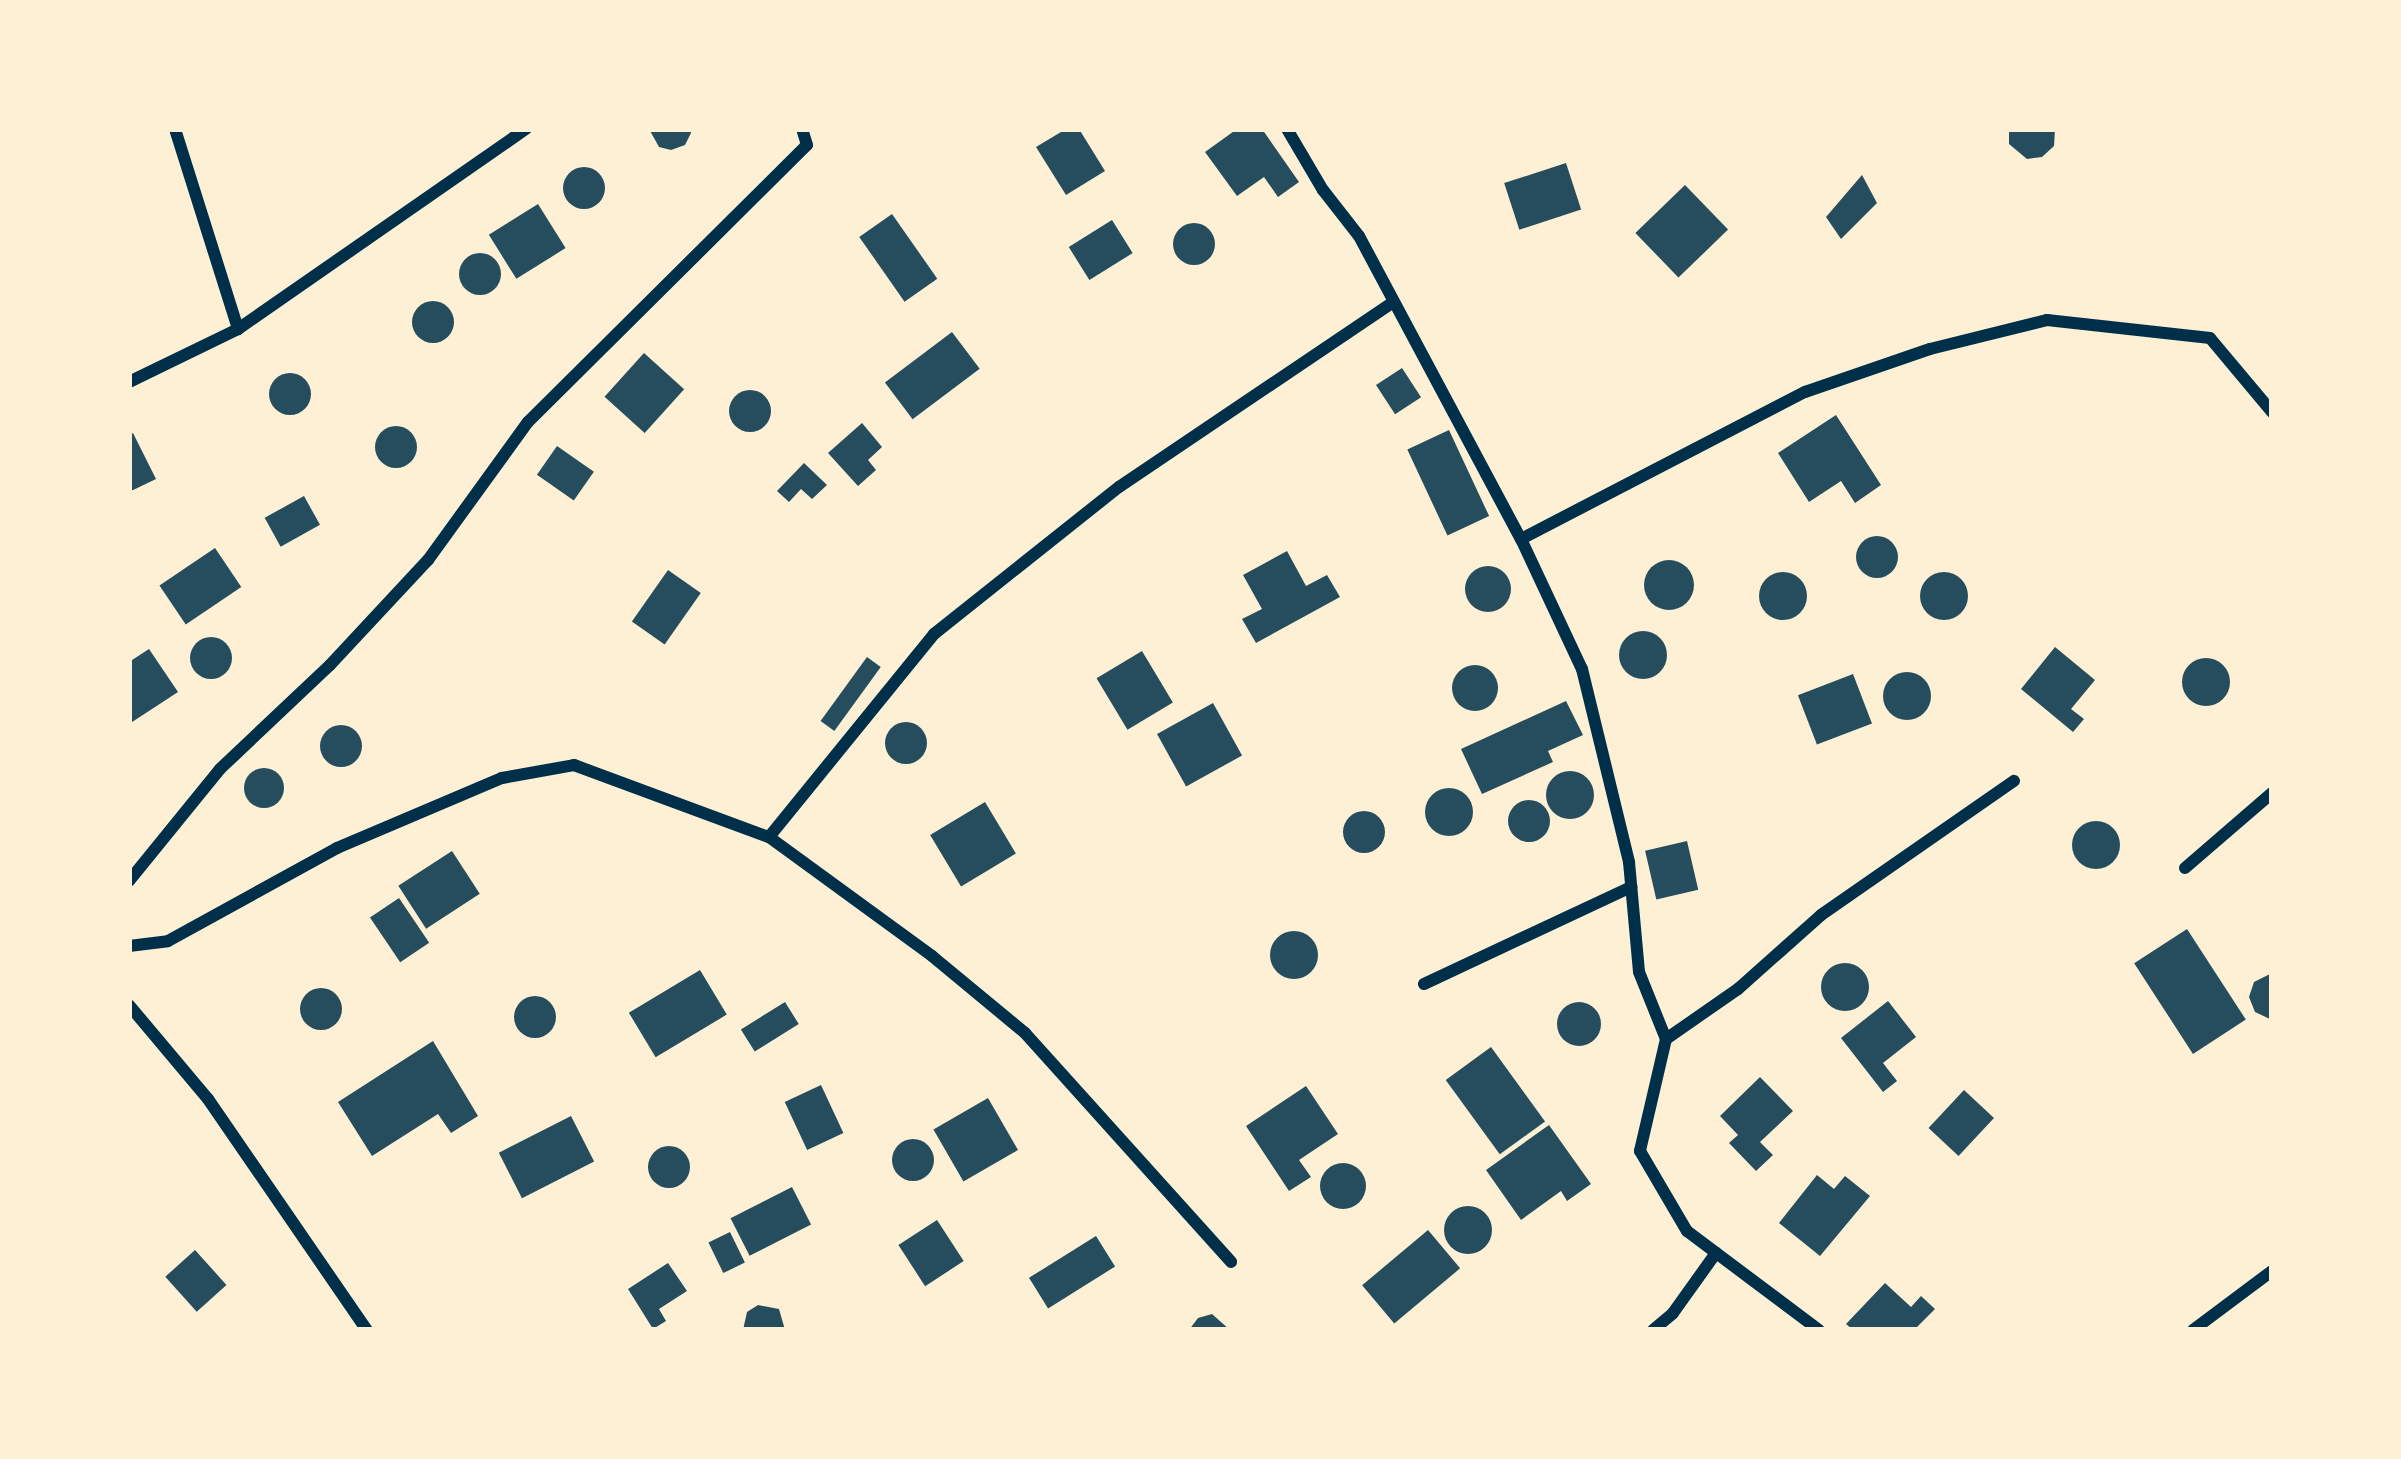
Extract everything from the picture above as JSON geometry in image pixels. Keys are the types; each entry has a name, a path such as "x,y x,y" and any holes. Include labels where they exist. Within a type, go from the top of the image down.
{"street":[{"path":"175,129 238,329"},
{"path":"129,382 238,329 526,129"},
{"path":"129,881 220,769 330,665 428,560 528,422 807,146 802,129"},
{"path":"1287,129 1359,236 1521,539 1582,669 1612,777 1631,887 1639,972 1666,1039 1640,1151 1687,1231 1820,1330"},
{"path":"769,837 934,634 1119,488 1393,302"},
{"path":"1521,539 1805,392 1930,349 2047,320 2210,338 2272,412"},
{"path":"129,946 168,941 337,848 502,778 574,765 769,837 932,956 1025,1033 1232,1262"},
{"path":"1666,1039 1738,989 1821,915 2014,781"},
{"path":"2185,868 2272,793"},
{"path":"1424,983 1631,887"},
{"path":"129,1005 208,1099 368,1330"},
{"path":"1653,1330 1673,1313 1716,1253"},
{"path":"2193,1330 2272,1271"}],"building":[{"path":"649,129 691,129 691,133 685,145 671,150 659,147"},
{"path":"1066,129 1079,129 1105,171 1066,195 1036,147"},
{"path":"1237,129 1262,129 1299,182 1278,197 1264,177 1237,196 1205,152"},
{"path":"2009,129 2055,129 2054,146 2042,157 2027,159 2009,144"},
{"path":"1566,163 1581,210 1519,230 1504,183"},
{"path":"584,167 599,173 605,188 599,203 584,209 569,203 563,188 569,173"},
{"path":"1862,175 1877,203 1841,239 1826,217"},
{"path":"1685,185 1728,230 1678,278 1635,233"},
{"path":"538,204 566,248 516,279 489,235"},
{"path":"892,214 937,279 905,302 859,237"},
{"path":"1112,220 1133,253 1089,280 1069,247"},
{"path":"1194,223 1209,229 1215,244 1209,259 1194,265 1179,259 1173,244 1179,229"},
{"path":"480,253 495,259 501,274 495,289 480,295 465,289 459,274 465,259"},
{"path":"433,301 448,307 454,322 448,337 433,343 418,337 412,322 418,307"},
{"path":"952,332 980,369 913,419 885,383"},
{"path":"644,353 684,389 645,433 605,397"},
{"path":"1402,368 1421,397 1395,414 1376,385"},
{"path":"290,373 305,379 311,394 305,409 290,415 275,409 269,394 275,379"},
{"path":"750,390 765,396 771,411 765,426 750,432 735,426 729,411 735,396"},
{"path":"1836,415 1881,485 1855,503 1841,481 1809,502 1778,453"},
{"path":"862,423 882,447 868,460 876,470 858,486 828,453"},
{"path":"396,426 411,432 417,447 411,462 396,468 381,462 375,447 381,432"},
{"path":"1449,430 1489,516 1447,536 1407,449"},
{"path":"133,433 156,479 129,492 129,435"},
{"path":"557,446 594,472 574,500 537,475"},
{"path":"804,463 827,485 812,499 801,489 789,502 777,491"},
{"path":"304,496 320,525 281,547 265,518"},
{"path":"1877,536 1892,542 1898,557 1892,572 1877,578 1862,572 1856,557 1862,542"},
{"path":"215,548 241,587 186,624 159,585"},
{"path":"1287,551 1306,586 1327,575 1340,597 1256,643 1242,619 1262,609 1243,575"},
{"path":"1669,560 1686,568 1694,585 1686,602 1669,610 1652,602 1644,585 1652,568"},
{"path":"1488,566 1504,573 1511,589 1504,605 1488,612 1472,605 1465,589 1472,573"},
{"path":"668,570 701,593 665,645 632,622"},
{"path":"1783,572 1800,579 1807,596 1800,613 1783,620 1766,613 1759,596 1766,579"},
{"path":"1944,572 1961,579 1968,596 1961,613 1944,620 1927,613 1920,596 1927,579"},
{"path":"1643,631 1660,638 1667,655 1660,672 1643,679 1626,672 1619,655 1626,638"},
{"path":"211,637 226,643 232,658 226,673 211,679 196,673 190,658 196,643"},
{"path":"2055,647 2095,680 2071,709 2084,719 2073,732 2021,689"},
{"path":"149,649 178,692 129,724 129,662"},
{"path":"1142,651 1173,702 1127,730 1097,678"},
{"path":"867,657 881,667 834,731 821,721"},
{"path":"2206,658 2223,665 2230,682 2223,699 2206,706 2189,699 2182,682 2189,665"},
{"path":"1475,665 1491,672 1498,688 1491,704 1475,711 1459,704 1452,688 1459,672"},
{"path":"1907,672 1924,679 1931,696 1924,713 1907,720 1890,713 1883,696 1890,679"},
{"path":"1853,674 1872,723 1817,745 1798,695"},
{"path":"1566,701 1583,735 1548,751 1553,762 1482,794 1461,749"},
{"path":"1213,703 1242,755 1186,787 1157,734"},
{"path":"906,722 921,728 927,743 921,758 906,764 891,758 885,743 891,728"},
{"path":"341,725 356,731 362,746 356,761 341,767 326,761 320,746 326,731"},
{"path":"264,768 278,774 284,788 278,802 264,808 250,802 244,788 250,774"},
{"path":"1570,771 1587,778 1594,795 1587,812 1570,819 1553,812 1546,795 1553,778"},
{"path":"1449,788 1466,795 1473,812 1466,829 1449,836 1432,829 1425,812 1432,795"},
{"path":"1529,800 1544,806 1550,821 1544,836 1529,842 1514,836 1508,821 1514,806"},
{"path":"985,802 1016,853 961,886 930,835"},
{"path":"1364,811 1379,817 1385,832 1379,847 1364,853 1349,847 1343,832 1349,817"},
{"path":"2096,821 2113,828 2120,845 2113,862 2096,869 2079,862 2072,845 2079,828"},
{"path":"1687,841 1698,890 1656,899 1645,851"},
{"path":"452,851 480,894 426,929 398,886"},
{"path":"399,898 429,943 400,962 370,918"},
{"path":"2187,929 2246,1020 2193,1054 2134,963"},
{"path":"1294,931 1311,938 1318,955 1311,972 1294,979 1277,972 1270,955 1277,938"},
{"path":"1845,963 1862,970 1869,987 1862,1004 1845,1011 1828,1004 1821,987 1828,970"},
{"path":"700,970 727,1015 656,1057 629,1013"},
{"path":"2272,973 2272,1020 2255,1012 2249,997 2254,982"},
{"path":"321,988 336,994 342,1009 336,1024 321,1030 306,1024 300,1009 306,994"},
{"path":"535,996 550,1002 556,1017 550,1032 535,1038 520,1032 514,1017 520,1002"},
{"path":"1888,1001 1916,1037 1883,1063 1897,1081 1883,1092 1841,1038"},
{"path":"785,1002 799,1024 755,1052 741,1030"},
{"path":"1579,1002 1594,1009 1601,1024 1594,1039 1579,1046 1564,1039 1557,1024 1564,1009"},
{"path":"433,1041 478,1116 451,1133 438,1114 372,1156 338,1102"},
{"path":"1491,1047 1545,1121 1500,1154 1446,1080"},
{"path":"1760,1077 1793,1111 1760,1142 1773,1155 1756,1171 1729,1143 1738,1135 1720,1116"},
{"path":"821,1085 843,1133 807,1150 785,1102"},
{"path":"1306,1086 1338,1134 1299,1160 1311,1177 1289,1191 1246,1126"},
{"path":"1964,1090 1994,1118 1959,1156 1929,1128"},
{"path":"988,1098 1018,1150 963,1181 933,1130"},
{"path":"571,1116 594,1161 522,1198 499,1153"},
{"path":"1549,1125 1591,1184 1567,1201 1561,1191 1521,1220 1486,1170"},
{"path":"913,1139 928,1145 934,1160 928,1175 913,1181 898,1175 892,1160 898,1145"},
{"path":"669,1146 684,1152 690,1167 684,1182 669,1188 654,1182 648,1167 654,1152"},
{"path":"1343,1163 1360,1169 1366,1186 1360,1203 1343,1209 1326,1203 1320,1186 1326,1169"},
{"path":"1817,1175 1834,1189 1845,1176 1870,1196 1820,1256 1779,1223"},
{"path":"792,1187 811,1224 750,1256 731,1218"},
{"path":"1468,1206 1485,1213 1492,1230 1485,1247 1468,1254 1451,1247 1444,1230 1451,1213"},
{"path":"937,1220 964,1261 925,1286 898,1245"},
{"path":"1428,1230 1460,1268 1394,1324 1362,1285"},
{"path":"730,1232 745,1263 723,1273 708,1243"},
{"path":"1096,1236 1115,1267 1048,1308 1029,1278"},
{"path":"195,1250 226,1285 197,1312 165,1277"},
{"path":"668,1263 687,1291 659,1309 666,1321 653,1329 628,1289"},
{"path":"1885,1283 1911,1307 1921,1296 1935,1309 1914,1330 1853,1330 1846,1324"},
{"path":"758,1305 779,1309 785,1330 743,1330 747,1312"},
{"path":"1212,1314 1230,1330 1189,1330 1198,1318"}]}
